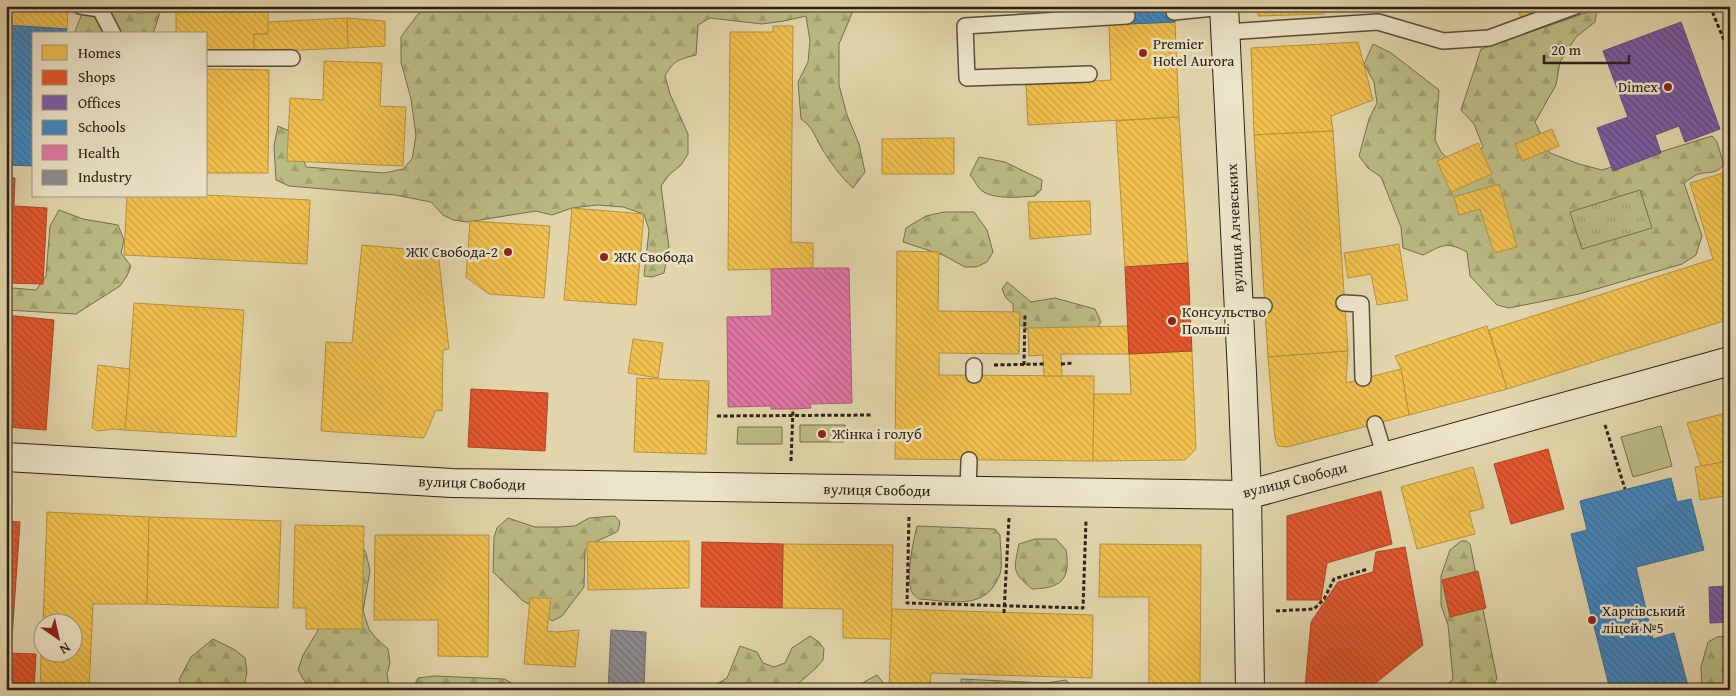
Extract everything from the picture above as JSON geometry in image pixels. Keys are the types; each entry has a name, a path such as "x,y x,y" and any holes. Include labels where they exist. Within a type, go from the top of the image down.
{"main road":[{"name":"вулиця Алчевських","path":"1225,15 1252,306 1247,495 1250,690"},
{"name":"вулиця Свободи","path":"6,457 452,483 1247,495 1730,361"}],"lane":[{"path":"80,6 100,8 112,32"},
{"path":"1174,12 1378,22 1443,41 1489,38 1576,6"},
{"path":"1089,74 967,78 965,26 1127,16"},
{"path":"208,58 292,58"},
{"path":"1344,303 1361,304 1363,378"},
{"path":"1375,424 1385,456"},
{"path":"968,491 970,460"}],"path":[{"path":"1710,6 1730,55"},
{"path":"1024,365 1025,313"},
{"path":"1061,364 1073,363"},
{"path":"974,370 1044,364"},
{"path":"791,466 793,409"},
{"path":"717,416 873,415"},
{"path":"1602,416 1625,489"},
{"path":"909,514 907,604 1083,608 1086,516"},
{"path":"1004,612 1009,515"},
{"path":"1273,612 1314,608 1324,599 1334,579 1368,569"}],"green space":[{"path":"85,6 162,6 154,32 75,32"},
{"path":"434,6 855,6 839,44 839,85 847,115 859,144 865,172 853,188 836,169 811,128 801,119 798,82 808,62 810,41 806,16 762,24 710,18 698,25 696,55 677,61 665,76 670,94 688,134 688,154 681,165 669,175 661,186 669,248 664,273 652,277 644,276 649,230 644,214 623,207 597,205 572,208 552,215 536,211 467,222 453,220 443,215 431,202 395,195 289,186 276,180 274,146 278,126 294,133 306,167 384,173 403,169 412,159 416,136 411,99 401,62 401,37 418,14"},
{"path":"1597,9 1595,22 1576,37 1560,62 1556,85 1535,122 1550,153 1602,170 1712,136 1717,142 1724,165 1717,171 1698,174 1684,183 1702,236 1696,255 1682,264 1579,294 1509,308 1497,305 1470,276 1467,252 1449,245 1423,255 1403,248 1401,227 1381,177 1368,168 1359,156 1369,119 1377,103 1374,82 1364,64 1373,44 1391,53 1439,90 1435,140 1441,152 1460,170 1483,147 1474,124 1461,110 1481,49"},
{"path":"979,157 1005,162 1042,180 1041,190 1035,196 1001,197 987,194 979,188 970,175"},
{"path":"1640,190 1652,228 1582,249 1570,212"},
{"path":"59,210 83,219 118,225 124,240 121,253 131,266 127,276 120,286 76,314 6,310 6,292 13,288 36,290 46,276 50,226"},
{"path":"944,212 974,212 987,230 993,252 987,262 976,267 965,267 943,255 903,242 906,228 926,216"},
{"path":"1007,282 1031,302 1055,298 1095,309 1101,322 1095,331 1037,335 1014,321 1013,304 1006,298 1002,289"},
{"path":"800,425 845,425 844,442 800,442"},
{"path":"1661,426 1672,466 1633,477 1621,437"},
{"path":"738,427 782,427 782,444 737,444"},
{"path":"615,516 620,522 618,531 596,541 585,550 584,587 562,616 552,621 538,609 523,601 493,572 494,537 497,528 508,518 535,527 558,527 575,526 589,518"},
{"path":"917,526 995,529 1000,535 1001,566 1000,574 994,586 986,594 966,602 919,599 911,590 909,575"},
{"path":"357,538 366,553 370,571 363,611 369,629 388,649 390,663 387,674 390,690 310,690 298,670 303,655 317,632 321,617"},
{"path":"1035,539 1056,539 1066,550 1067,569 1065,575 1057,584 1050,587 1032,589 1017,574 1015,565 1019,544"},
{"path":"1461,541 1466,541 1470,544 1497,679 1488,690 1442,690 1453,679 1448,625 1441,605 1441,576 1450,550"},
{"path":"810,636 819,642 824,649 823,660 791,690 714,690 715,685 727,678 740,646 757,652 763,663 774,667 785,663 792,648"},
{"path":"1730,636 1730,690 1702,690 1701,667 1708,642 1717,637"},
{"path":"213,639 235,650 245,658 247,673 243,690 185,690 179,680 191,657"},
{"path":"877,675 889,690 856,690 864,682"},
{"path":"435,676 504,679 512,685 511,690 412,690 418,678"},
{"path":"961,679 1046,683 1066,680 1075,690 962,690"}],"building: Homes":[{"path":"6,6 68,6 67,29 6,25"},
{"path":"136,6 268,6 268,34 254,34 254,52 208,53 208,32 176,32 176,12 136,13"},
{"path":"1258,6 1324,6 1324,14 1258,16"},
{"path":"1516,6 1563,6 1523,22"},
{"path":"347,18 385,21 385,46 348,48"},
{"path":"347,18 348,48 254,52 254,34 268,34 268,22"},
{"name":"Premier Hotel Aurora","path":"1175,22 1179,117 1028,125 1026,85 1111,80 1109,25"},
{"path":"773,26 793,26 791,242 813,243 813,268 728,270 730,32 773,32"},
{"path":"1358,42 1373,100 1331,116 1333,131 1254,135 1251,48"},
{"path":"324,61 382,63 380,106 406,107 403,166 287,161 290,98 323,100"},
{"path":"208,69 269,70 268,173 208,173"},
{"path":"1179,117 1188,263 1125,267 1116,121"},
{"path":"1552,129 1559,146 1522,161 1515,144"},
{"path":"1333,131 1348,351 1268,357 1254,135"},
{"path":"954,138 954,174 882,174 882,139"},
{"path":"1478,143 1492,174 1451,192 1437,161"},
{"path":"1730,171 1730,319 1507,389 1489,330 1713,259 1690,183"},
{"path":"1499,184 1517,247 1494,253 1480,209 1459,215 1454,197"},
{"path":"208,195 310,200 307,264 124,255 127,198 208,198"},
{"path":"1090,201 1091,234 1030,239 1028,202"},
{"name":"ЖК Свобода","path":"572,208 644,214 636,305 564,300"},
{"name":"ЖК Свобода-2","path":"470,221 550,226 544,298 489,294 466,277"},
{"path":"1399,244 1408,300 1377,305 1371,274 1348,278 1344,253"},
{"path":"362,245 438,252 449,349 443,350 442,411 436,410 424,438 321,431 326,342 352,343"},
{"path":"897,251 939,252 938,311 1020,312 1019,354 939,353 939,375 1094,376 1093,461 895,459"},
{"path":"134,303 244,310 236,437 125,430"},
{"path":"1128,326 1129,354 1061,354 1062,376 1044,376 1043,355 1029,356 1028,328"},
{"path":"1487,326 1507,389 1409,415 1401,369 1395,356"},
{"path":"633,339 663,343 658,378 628,373"},
{"path":"1192,351 1196,449 1185,460 1093,461 1094,394 1131,394 1129,354"},
{"path":"1348,351 1346,383 1401,369 1409,415 1287,447 1278,446 1275,438 1268,357"},
{"path":"98,365 130,369 125,430 98,431 92,428"},
{"path":"637,378 709,381 706,454 634,452"},
{"path":"1730,412 1730,461 1701,466 1687,423"},
{"path":"1730,461 1730,495 1700,500 1695,467"},
{"path":"1473,467 1484,508 1469,512 1475,534 1417,549 1401,487"},
{"path":"47,512 149,517 147,604 93,604 89,690 40,690 41,664 82,664 82,614 43,614"},
{"path":"149,517 281,521 278,608 147,604"},
{"path":"295,525 364,526 362,629 306,629 306,608 293,608"},
{"path":"375,535 489,535 488,657 438,656 438,620 374,620"},
{"path":"689,541 689,588 588,590 587,542"},
{"path":"783,544 893,545 891,639 843,638 843,609 782,608"},
{"path":"1100,544 1201,545 1200,690 1149,690 1149,597 1099,597"},
{"path":"530,598 551,598 547,631 579,630 575,667 524,664"},
{"path":"892,609 1093,615 1092,678 931,673 930,690 889,690"}],"building: Shops":[{"path":"6,177 15,178 14,206 47,208 43,284 6,283"},
{"path":"1188,263 1192,351 1129,354 1125,267"},
{"path":"6,315 54,320 46,430 6,427"},
{"path":"471,389 548,393 545,451 468,447"},
{"path":"1548,449 1564,509 1511,524 1494,464"},
{"path":"1381,491 1392,544 1327,563 1321,600 1287,600 1287,516"},
{"path":"6,521 20,522 11,653 6,653"},
{"path":"702,542 783,544 782,608 701,607"},
{"path":"1405,547 1423,645 1367,690 1305,687 1311,622 1338,582 1373,572 1376,552"},
{"path":"1478,571 1486,608 1450,617 1442,580"},
{"path":"6,653 32,654 32,664 35,664 34,690 6,690"}],"building: Offices":[{"path":"1681,22 1720,129 1685,142 1679,126 1655,135 1661,153 1613,171 1597,128 1628,117 1603,51"},
{"path":"1726,523 1730,523 1730,622 1710,623 1709,587 1729,586"}],"building: Schools":[{"path":"1126,6 1174,6 1175,22 1127,24"},
{"path":"6,25 67,29 66,32 32,32 32,166 6,165"},
{"path":"1671,478 1677,502 1691,499 1704,550 1636,567 1653,639 1674,633 1689,690 1610,690 1571,534 1587,530 1580,501"}],"building: Health":[{"path":"849,268 852,403 810,404 811,408 793,409 771,409 771,406 728,407 727,317 772,316 771,269"}],"building: Industry":[{"path":"611,630 646,632 644,690 608,690"}],"place":[{"name":"Premier Hotel Aurora","path":"1143,53"},
{"name":"Dimex","path":"1668,87"},
{"name":"ЖК Свобода-2","path":"508,252"},
{"name":"ЖК Свобода","path":"604,257"},
{"name":"Консульство Польші","path":"1172,321"},
{"name":"Жінка і голуб","path":"822,434"},
{"name":"Харківський ліцей №5","path":"1592,620"}]}
